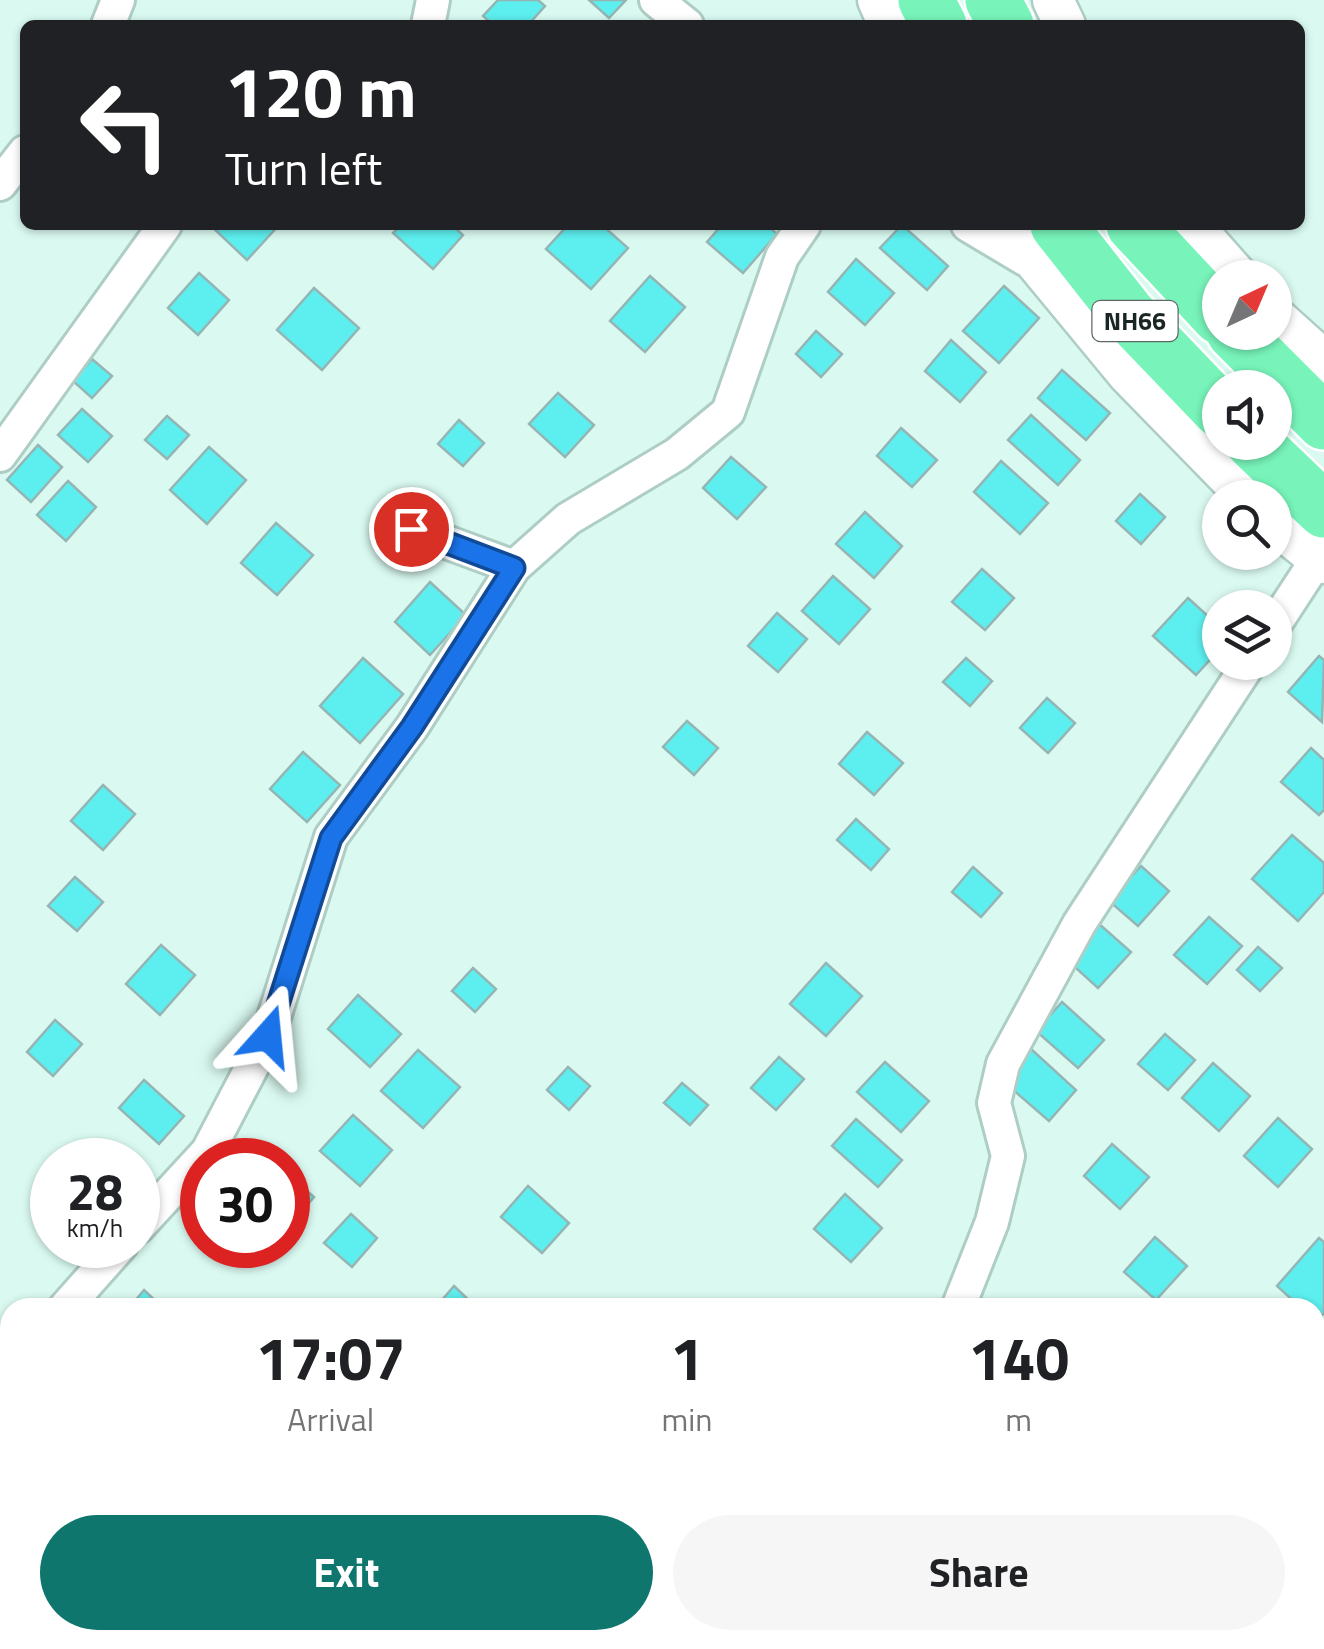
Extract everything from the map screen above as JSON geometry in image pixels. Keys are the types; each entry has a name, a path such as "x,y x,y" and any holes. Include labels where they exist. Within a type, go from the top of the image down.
{"highway":[{"name":"NH66","path":"1139,230 1202,299"},
{"name":"NH66","path":"1046,244 1128,314 1202,391"},
{"path":"1252,350 1324,422"},
{"path":"1264,460 1322,544"}],"street":[{"path":"656,0 681,20"},
{"path":"0,184 20,158"},
{"path":"0,455 161,230"},
{"path":"160,1203 208,1151 268,1036 331,838 412,727 514,568 568,519 677,454 728,412 782,258 801,230"},
{"path":"989,230 1046,244"},
{"path":"1015,230 1046,244 1128,374 1231,480"},
{"path":"1196,230 1223,260"},
{"path":"1292,333 1324,362"},
{"path":"411,529 514,568"},
{"path":"1292,531 1322,544 1292,595"},
{"path":"962,1298 992,1222 1008,1156 994,1103 1002,1064 1079,924 1238,680"},
{"path":"74,1298 100,1268"}],"building":[{"path":"498,0 538,0 545,6 532,20 487,20 483,16"},
{"path":"589,0 626,0 609,18"},
{"path":"215,230 274,230 247,260"},
{"path":"458,230 463,235 433,269 393,233"},
{"path":"563,230 608,230 628,248 591,289 546,249"},
{"path":"718,230 773,230 777,234 743,273 707,242"},
{"path":"897,230 908,230 948,266 927,290 880,248"},
{"path":"856,259 894,293 865,325 828,292"},
{"path":"199,273 229,300 198,335 168,308"},
{"path":"650,276 685,307 645,352 610,321"},
{"path":"1004,286 1039,318 999,363 963,331"},
{"path":"314,288 359,328 322,370 277,330"},
{"path":"816,331 842,354 821,377 796,354"},
{"path":"951,340 986,372 960,402 925,371"},
{"path":"92,359 112,376 92,398 73,381"},
{"path":"1062,370 1110,413 1086,440 1038,398"},
{"path":"558,393 594,425 565,457 529,424"},
{"path":"82,409 112,436 88,462 58,435"},
{"path":"1031,415 1080,460 1058,485 1008,440"},
{"path":"167,416 189,435 167,459 145,440"},
{"path":"459,420 484,443 463,466 438,444"},
{"path":"901,428 937,460 912,487 877,456"},
{"path":"38,445 62,467 31,502 7,480"},
{"path":"209,447 246,480 207,524 170,490"},
{"path":"731,457 766,487 737,519 703,488"},
{"path":"1001,461 1048,503 1020,534 974,492"},
{"path":"68,481 96,507 66,541 37,515"},
{"path":"1140,494 1165,517 1141,544 1116,521"},
{"path":"865,512 902,546 874,578 836,544"},
{"path":"276,523 313,555 277,595 241,563"},
{"path":"982,569 1014,598 985,630 952,602"},
{"path":"833,576 870,609 839,644 802,611"},
{"path":"430,582 466,615 430,655 395,622"},
{"path":"1188,598 1202,611 1202,668 1196,675 1153,636"},
{"path":"777,613 807,639 778,672 748,646"},
{"path":"1319,656 1324,660 1322,722 1288,692"},
{"path":"363,658 403,694 360,743 320,706"},
{"path":"966,658 992,681 970,706 943,682"},
{"path":"1047,698 1075,723 1048,753 1020,728"},
{"path":"687,721 718,748 694,775 663,747"},
{"path":"867,732 903,763 874,795 839,764"},
{"path":"1311,748 1324,760 1324,810 1319,815 1281,782"},
{"path":"303,752 340,785 307,822 270,789"},
{"path":"103,785 135,814 103,850 71,821"},
{"path":"856,819 889,849 871,870 837,840"},
{"path":"1292,835 1324,863 1324,892 1298,921 1252,879"},
{"path":"1141,866 1169,891 1138,926 1109,901"},
{"path":"973,867 1002,893 981,917 952,892"},
{"path":"75,877 103,902 77,931 48,906"},
{"path":"1209,917 1242,946 1207,984 1174,955"},
{"path":"1098,923 1131,952 1098,988 1066,959"},
{"path":"161,945 195,975 160,1015 126,984"},
{"path":"1258,947 1282,968 1260,991 1237,970"},
{"path":"826,963 862,996 826,1036 790,1004"},
{"path":"473,968 496,989 475,1012 452,991"},
{"path":"358,995 401,1034 370,1067 328,1029"},
{"path":"1062,1002 1104,1040 1078,1068 1036,1031"},
{"path":"55,1020 82,1044 53,1076 27,1052"},
{"path":"1165,1034 1195,1060 1168,1090 1138,1064"},
{"path":"1031,1049 1076,1090 1049,1121 1003,1081"},
{"path":"418,1050 460,1087 423,1128 381,1091"},
{"path":"779,1057 804,1079 776,1110 751,1088"},
{"path":"885,1062 929,1101 901,1132 857,1092"},
{"path":"1213,1063 1250,1096 1219,1131 1182,1098"},
{"path":"568,1067 590,1086 569,1110 547,1090"},
{"path":"144,1080 184,1116 160,1143 160,1138 152,1138 119,1108"},
{"path":"682,1083 708,1105 690,1125 664,1103"},
{"path":"353,1115 392,1150 360,1186 320,1151"},
{"path":"1278,1118 1312,1149 1278,1187 1244,1156"},
{"path":"856,1119 902,1160 878,1187 832,1146"},
{"path":"1112,1144 1149,1177 1120,1209 1084,1176"},
{"path":"528,1186 569,1223 542,1253 501,1217"},
{"path":"845,1194 882,1228 851,1262 814,1229"},
{"path":"351,1214 377,1238 352,1267 324,1243"},
{"path":"1155,1237 1187,1266 1158,1298 1124,1272"},
{"path":"1319,1238 1324,1242 1324,1298 1290,1298 1277,1286"},
{"path":"454,1286 467,1298 444,1298"}],"route":[{"path":"268,1036 331,838 412,727 514,568 411,529"}]}
